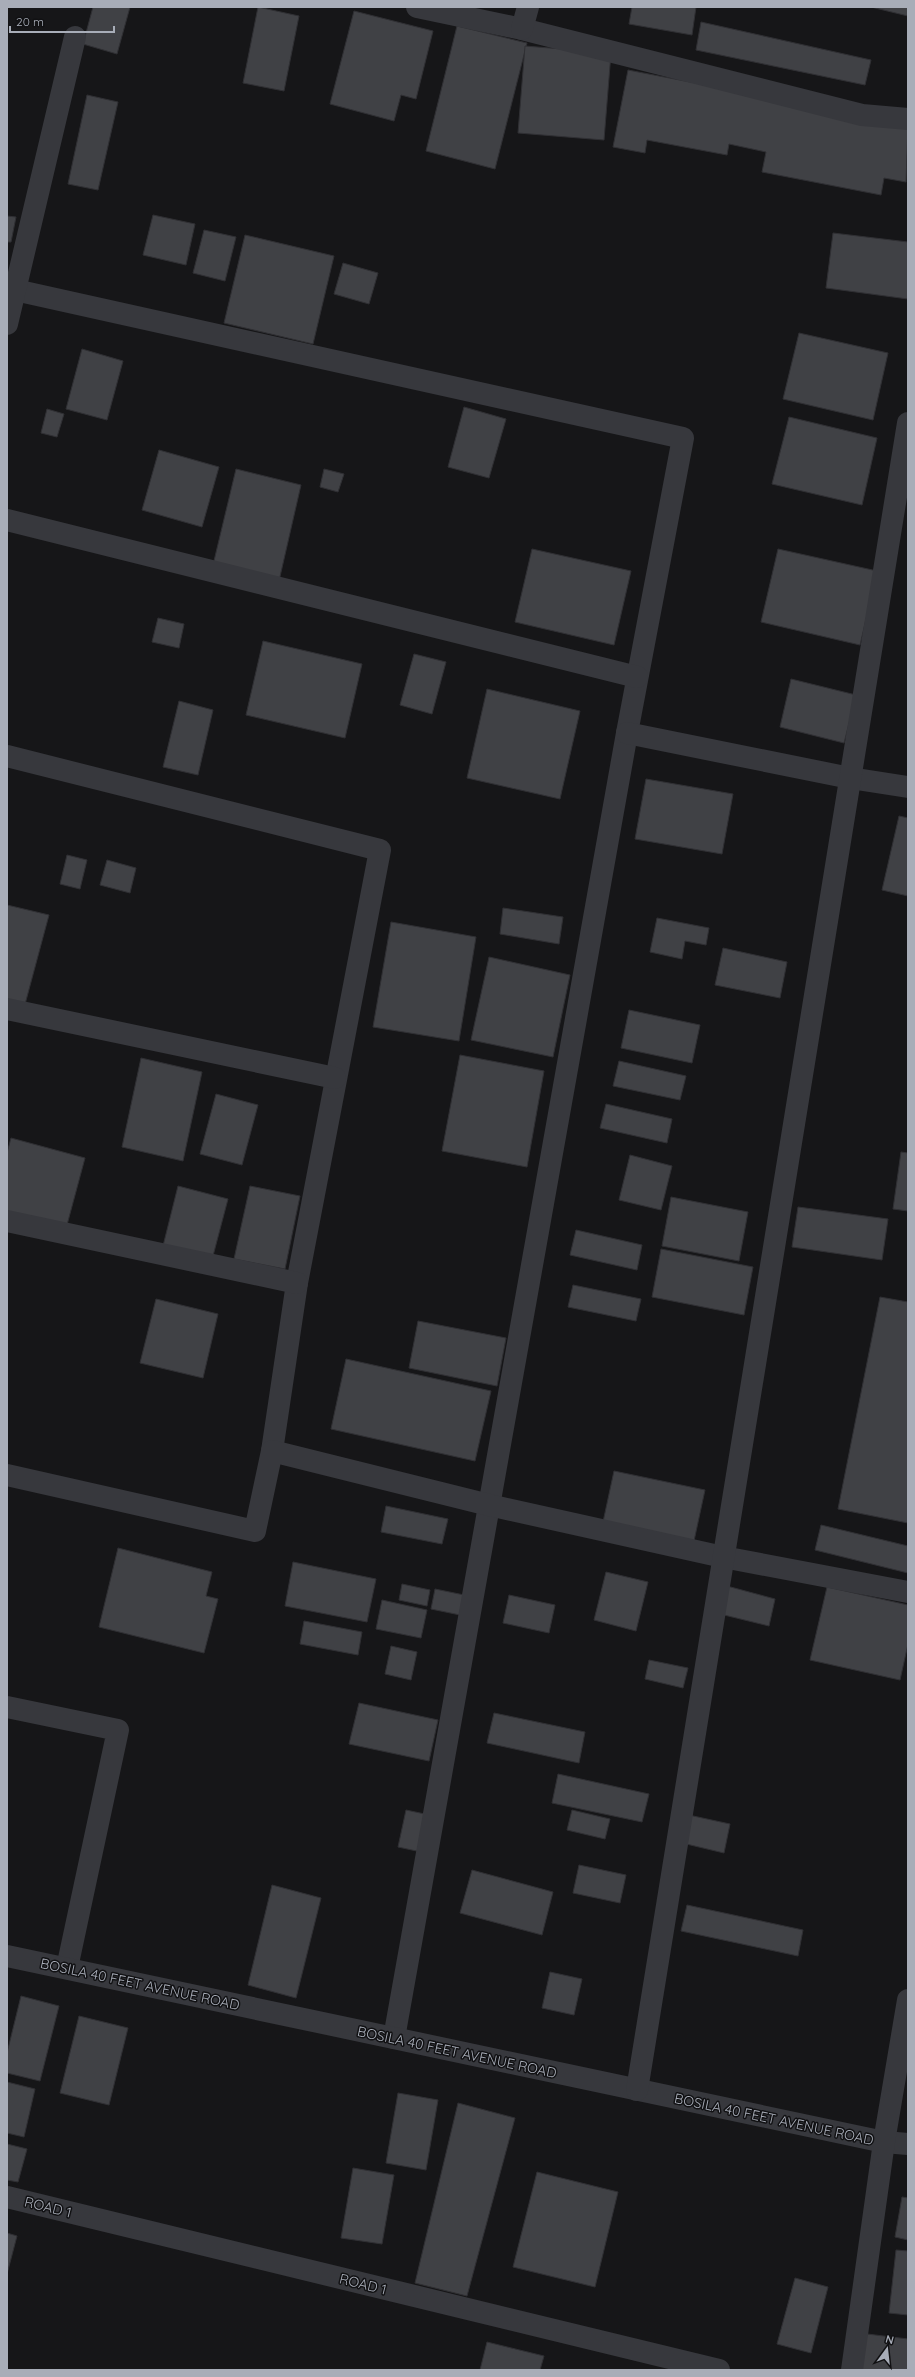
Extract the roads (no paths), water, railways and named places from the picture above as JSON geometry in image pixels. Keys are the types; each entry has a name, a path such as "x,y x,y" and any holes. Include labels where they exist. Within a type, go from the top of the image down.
{"street":[{"path":"417,7 522,29 862,115 908,119"},
{"path":"522,29 528,7"},
{"path":"7,324 75,36"},
{"path":"15,290 683,438 637,677 394,2038"},
{"path":"637,2090 908,423"},
{"path":"7,520 637,677"},
{"path":"627,733 850,778 908,787"},
{"path":"7,756 380,850 335,1078 298,1284 272,1451 255,1531 7,1474"},
{"path":"7,1009 335,1078"},
{"path":"7,1221 298,1284"},
{"path":"272,1451 490,1505 724,1557 908,1592"},
{"path":"7,1707 118,1730 67,1968"},
{"name":"BOSILA 40 FEET AVENUE ROAD","path":"7,1956 884,2142 908,2144"},
{"path":"852,2370 884,2142 908,2000"},
{"name":"ROAD 1","path":"7,2197 719,2370"}]}
